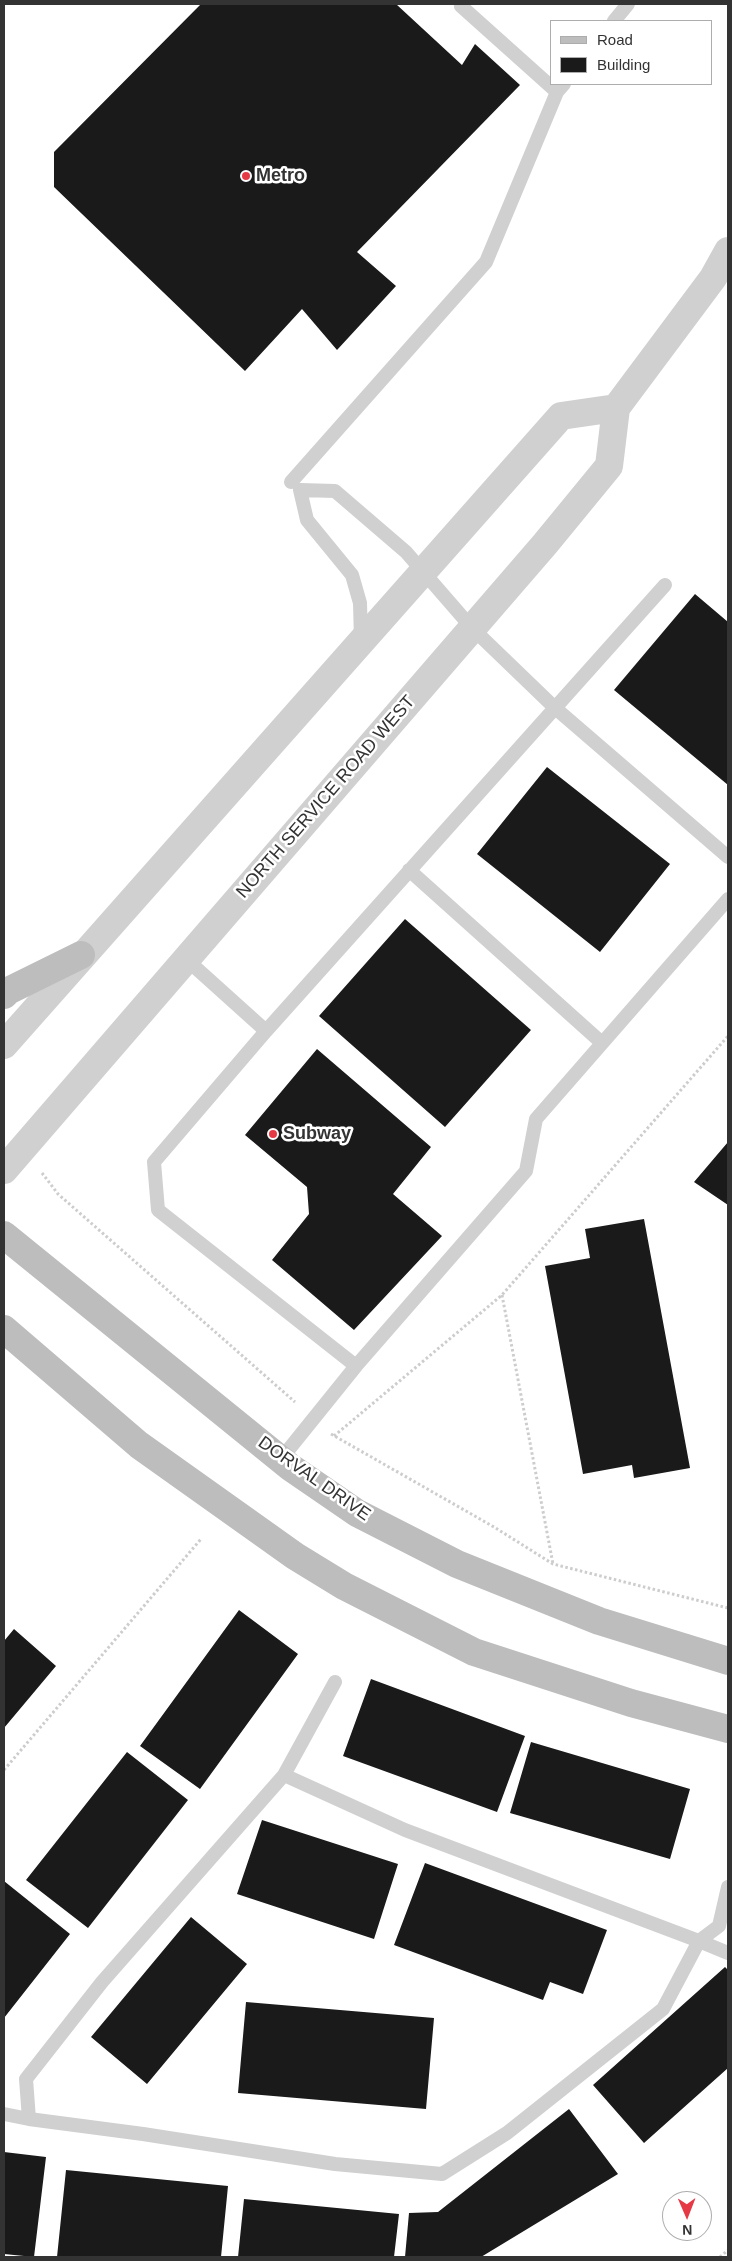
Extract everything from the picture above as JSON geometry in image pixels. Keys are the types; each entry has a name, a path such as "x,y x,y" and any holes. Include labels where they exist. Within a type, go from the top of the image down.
{"main road":[{"path":"4,996 8,991 81,955"},
{"name":"DORVAL DRIVE","path":"4,1235 281,1459 357,1513 457,1564 599,1621 728,1661"},
{"path":"4,1329 139,1445 294,1556 344,1586 474,1652 631,1703 728,1729"}],"street":[{"name":"NORTH SERVICE ROAD WEST","path":"4,1170 472,628 609,466 616,408 713,278 728,251"},
{"path":"4,1045 81,955 560,416 616,408"}],"lane":[{"path":"462,4 460,6 550,79"},
{"path":"615,20 628,4"},
{"path":"291,482 486,262 561,88"},
{"path":"361,641 360,603 352,575 307,520 300,490 335,491 406,552 472,628 554,707 728,857"},
{"path":"356,1366 158,1210 154,1162 266,1031 664,585"},
{"path":"409,870 602,1043"},
{"path":"281,1459 356,1366 526,1171 536,1119 728,899"},
{"path":"186,959 266,1031"},
{"path":"30,2119 26,2079 102,1982 284,1775 335,1682"},
{"path":"284,1775 405,1830 699,1941 728,1954"},
{"path":"4,2114 335,2164 442,2174 507,2133 663,2009 699,1941 719,1926 728,1887"}],"path":[{"path":"334,1436 502,1295 728,1036"},
{"path":"502,1295 553,1564"},
{"path":"4,1770 201,1538"},
{"path":"720,2257 728,2250"}],"building":[{"path":"201,4 396,4 462,65 475,44 520,85 357,252 396,286 337,350 302,309 245,371 54,187 54,152"},
{"path":"695,594 728,622 728,785 614,690"},
{"path":"547,767 670,864 600,952 477,854"},
{"path":"405,919 531,1030 445,1127 319,1016"},
{"path":"317,1049 431,1147 393,1194 442,1236 354,1330 272,1260 309,1214 307,1187 245,1135"},
{"path":"728,1142 728,1205 694,1182"},
{"path":"644,1219 690,1468 634,1478 632,1465 583,1474 545,1266 590,1258 585,1229"},
{"path":"239,1610 298,1654 200,1789 140,1746"},
{"path":"14,1629 56,1666 4,1728 4,1641"},
{"path":"371,1679 525,1736 497,1812 343,1756"},
{"path":"531,1742 690,1789 670,1859 510,1813"},
{"path":"127,1752 188,1800 88,1928 26,1880"},
{"path":"262,1820 398,1864 374,1939 237,1894"},
{"path":"425,1863 607,1930 583,1994 550,1982 543,2000 394,1945"},
{"path":"4,1881 70,1934 4,2018"},
{"path":"191,1917 247,1964 147,2084 91,2037"},
{"path":"725,1967 728,1970 728,2068 644,2143 593,2085"},
{"path":"246,2002 434,2018 426,2109 238,2093"},
{"path":"569,2109 618,2174 481,2257 405,2257 409,2213 438,2212"},
{"path":"4,2152 46,2157 34,2257 4,2254"},
{"path":"66,2170 228,2186 221,2257 57,2257"},
{"path":"244,2199 399,2214 394,2257 238,2257"}],"place":[{"name":"Metro","path":"246,176"},
{"name":"Subway","path":"273,1134"}]}
